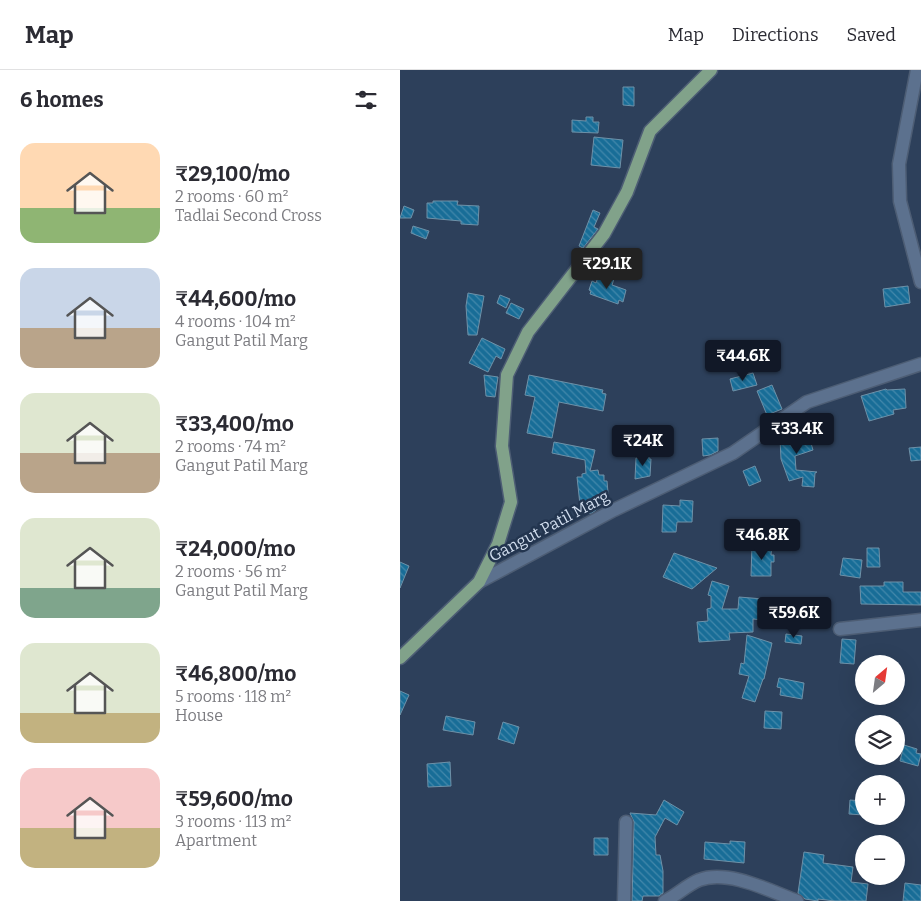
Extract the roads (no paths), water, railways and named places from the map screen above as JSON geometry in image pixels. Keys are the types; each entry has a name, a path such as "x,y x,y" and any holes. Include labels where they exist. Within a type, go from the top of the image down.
{"main road":[{"path":"479,582 498,544 511,502 502,446 507,375 528,332 604,234 627,192 650,131 712,70"},
{"name":"Gangut Patil Marg","path":"402,654 479,582"}],"street":[{"path":"917,70 899,164 900,201 921,282"},
{"name":"Gangut Patil Marg","path":"479,582 614,510 733,453 807,402 921,364"},
{"path":"840,629 921,620"},
{"path":"624,901 626,822"},
{"path":"665,901 700,880 715,877 747,882 797,901"}]}
